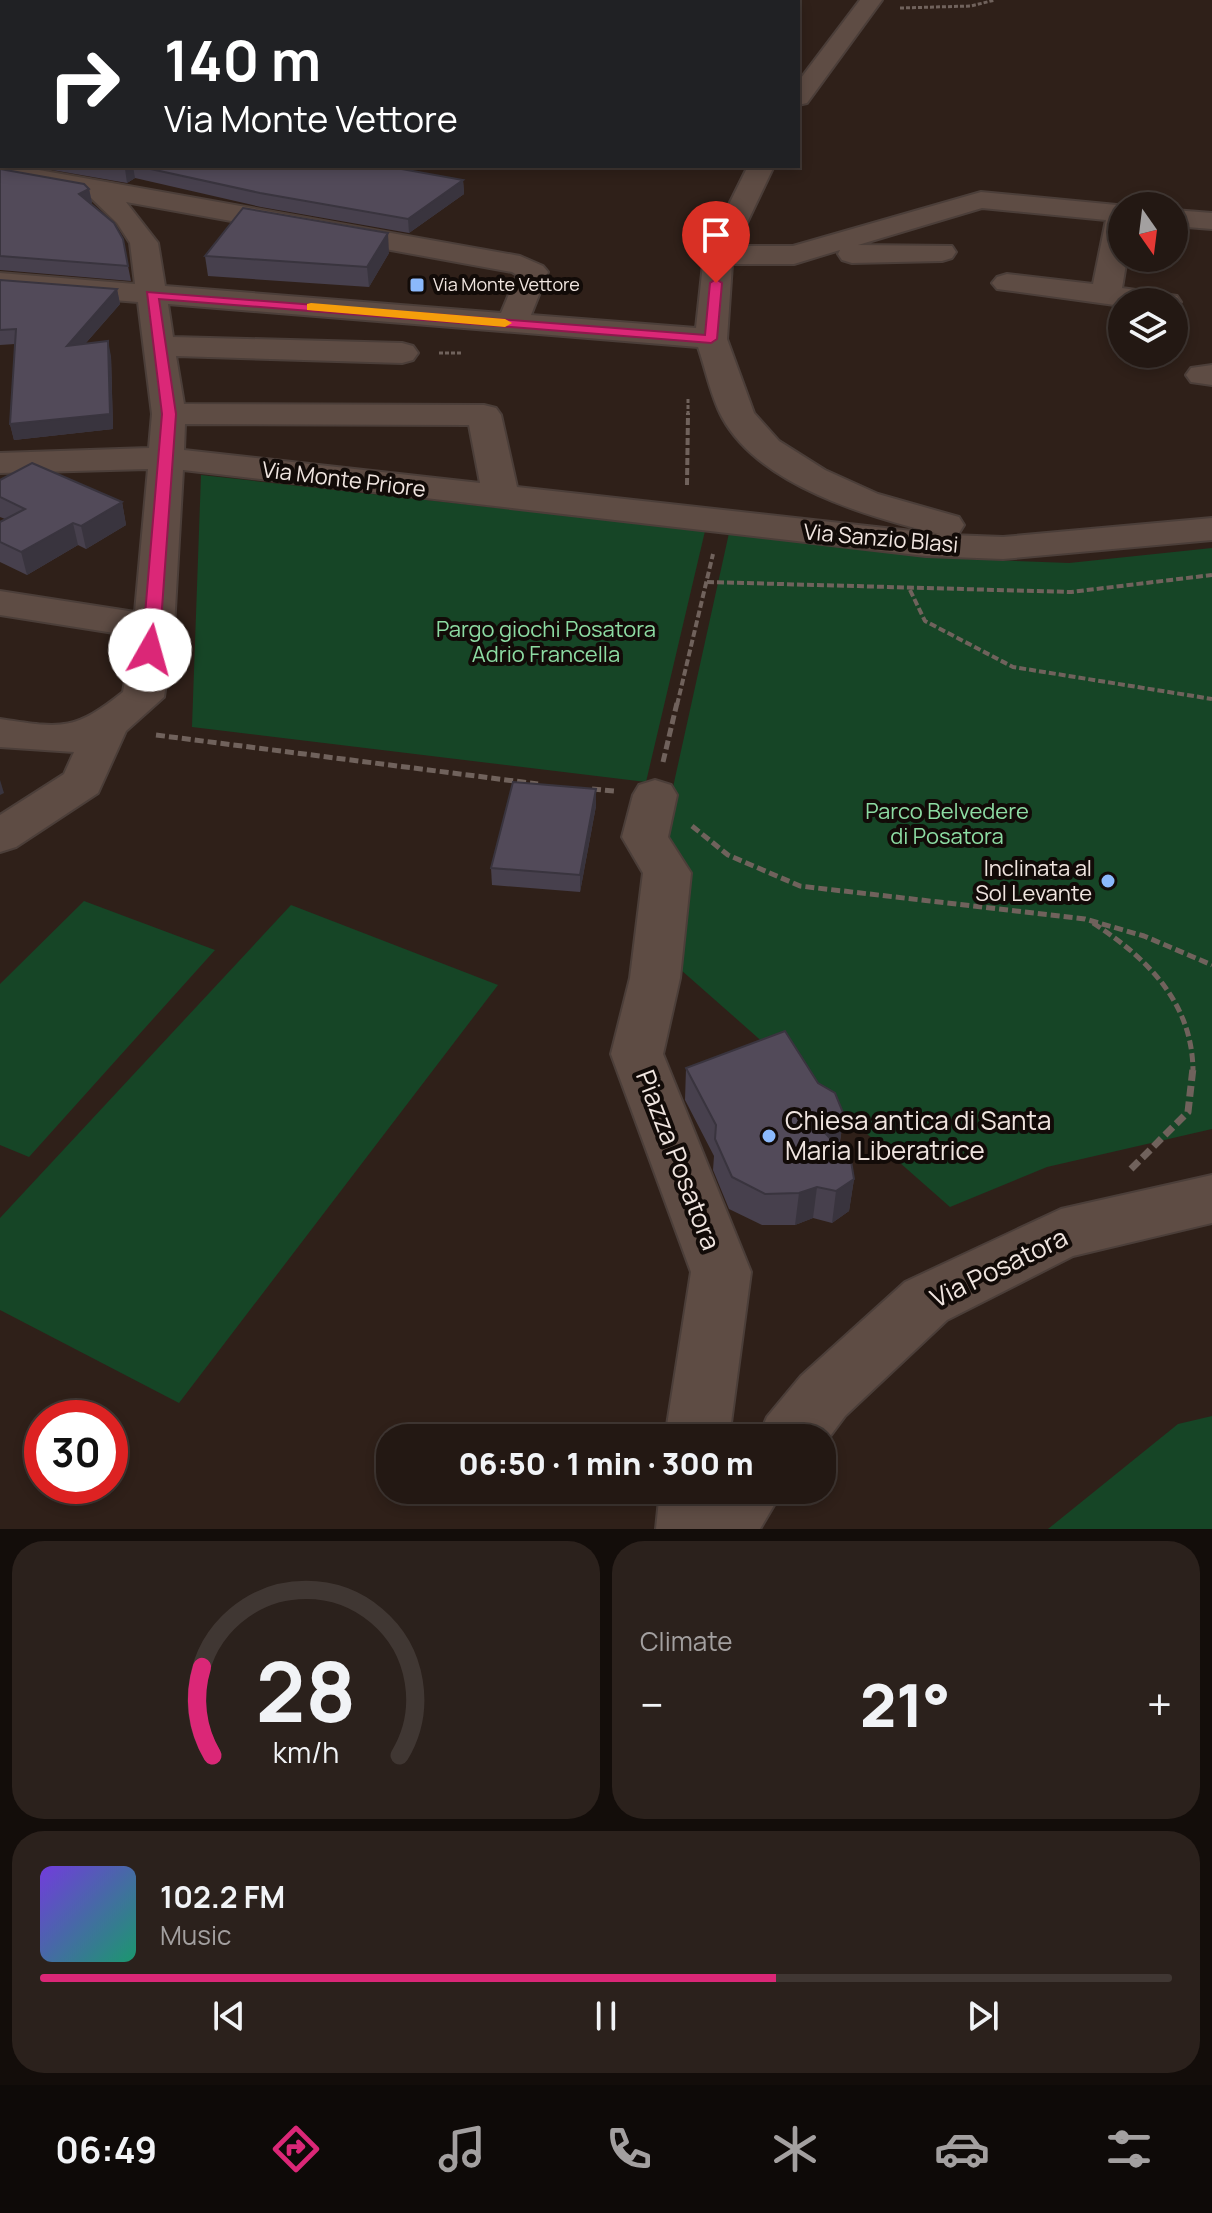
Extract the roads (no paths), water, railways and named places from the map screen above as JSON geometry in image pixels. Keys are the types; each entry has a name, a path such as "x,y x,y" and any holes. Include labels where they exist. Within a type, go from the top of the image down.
{"street":[{"path":"800,95 869,3"},
{"path":"0,282 332,309 516,314 711,339 718,255 760,168"},
{"path":"0,171 520,265 533,272 516,314"},
{"path":"0,733 65,743 106,728 143,697 154,627 169,414 144,243 127,218 97,189"},
{"path":"794,255 981,200 1108,212"},
{"path":"1188,219 1212,221"},
{"path":"718,255 942,252"},
{"path":"1007,283 1106,295 1110,272"},
{"name":"Via Sanzio Blasi","path":"711,339 738,416 767,448 812,478 865,502 914,518 989,534 1075,540"},
{"path":"157,346 402,353"},
{"path":"169,414 484,415 501,497"},
{"name":"Via Monte Priore","path":"0,463 166,458 501,497 698,512"},
{"name":"Via Sanzio Blasi","path":"698,512 926,545 1003,548 1212,529"},
{"path":"0,603 154,627"},
{"path":"0,836 82,783 106,728"},
{"name":"Piazza Posatora","path":"655,795 645,837 667,873 655,978 637,1054 721,1272 699,1424"},
{"name":"Via Posatora","path":"801,1424 823,1396 926,1301 1061,1234 1212,1199"},
{"path":"689,1529 692,1504"},
{"path":"719,1529 739,1504"}],"place":[{"name":"Via Monte Vettore","path":"417,285"},
{"name":"Inclinata al Sol Levante","path":"1108,881"},
{"name":"Chiesa antica di Santa Maria Liberatrice","path":"769,1136"}],"park label":[{"name":"Pargo giochi Posatora Adrio Francella","path":"546,642"},
{"name":"Parco Belvedere di Posatora","path":"947,824"}]}
